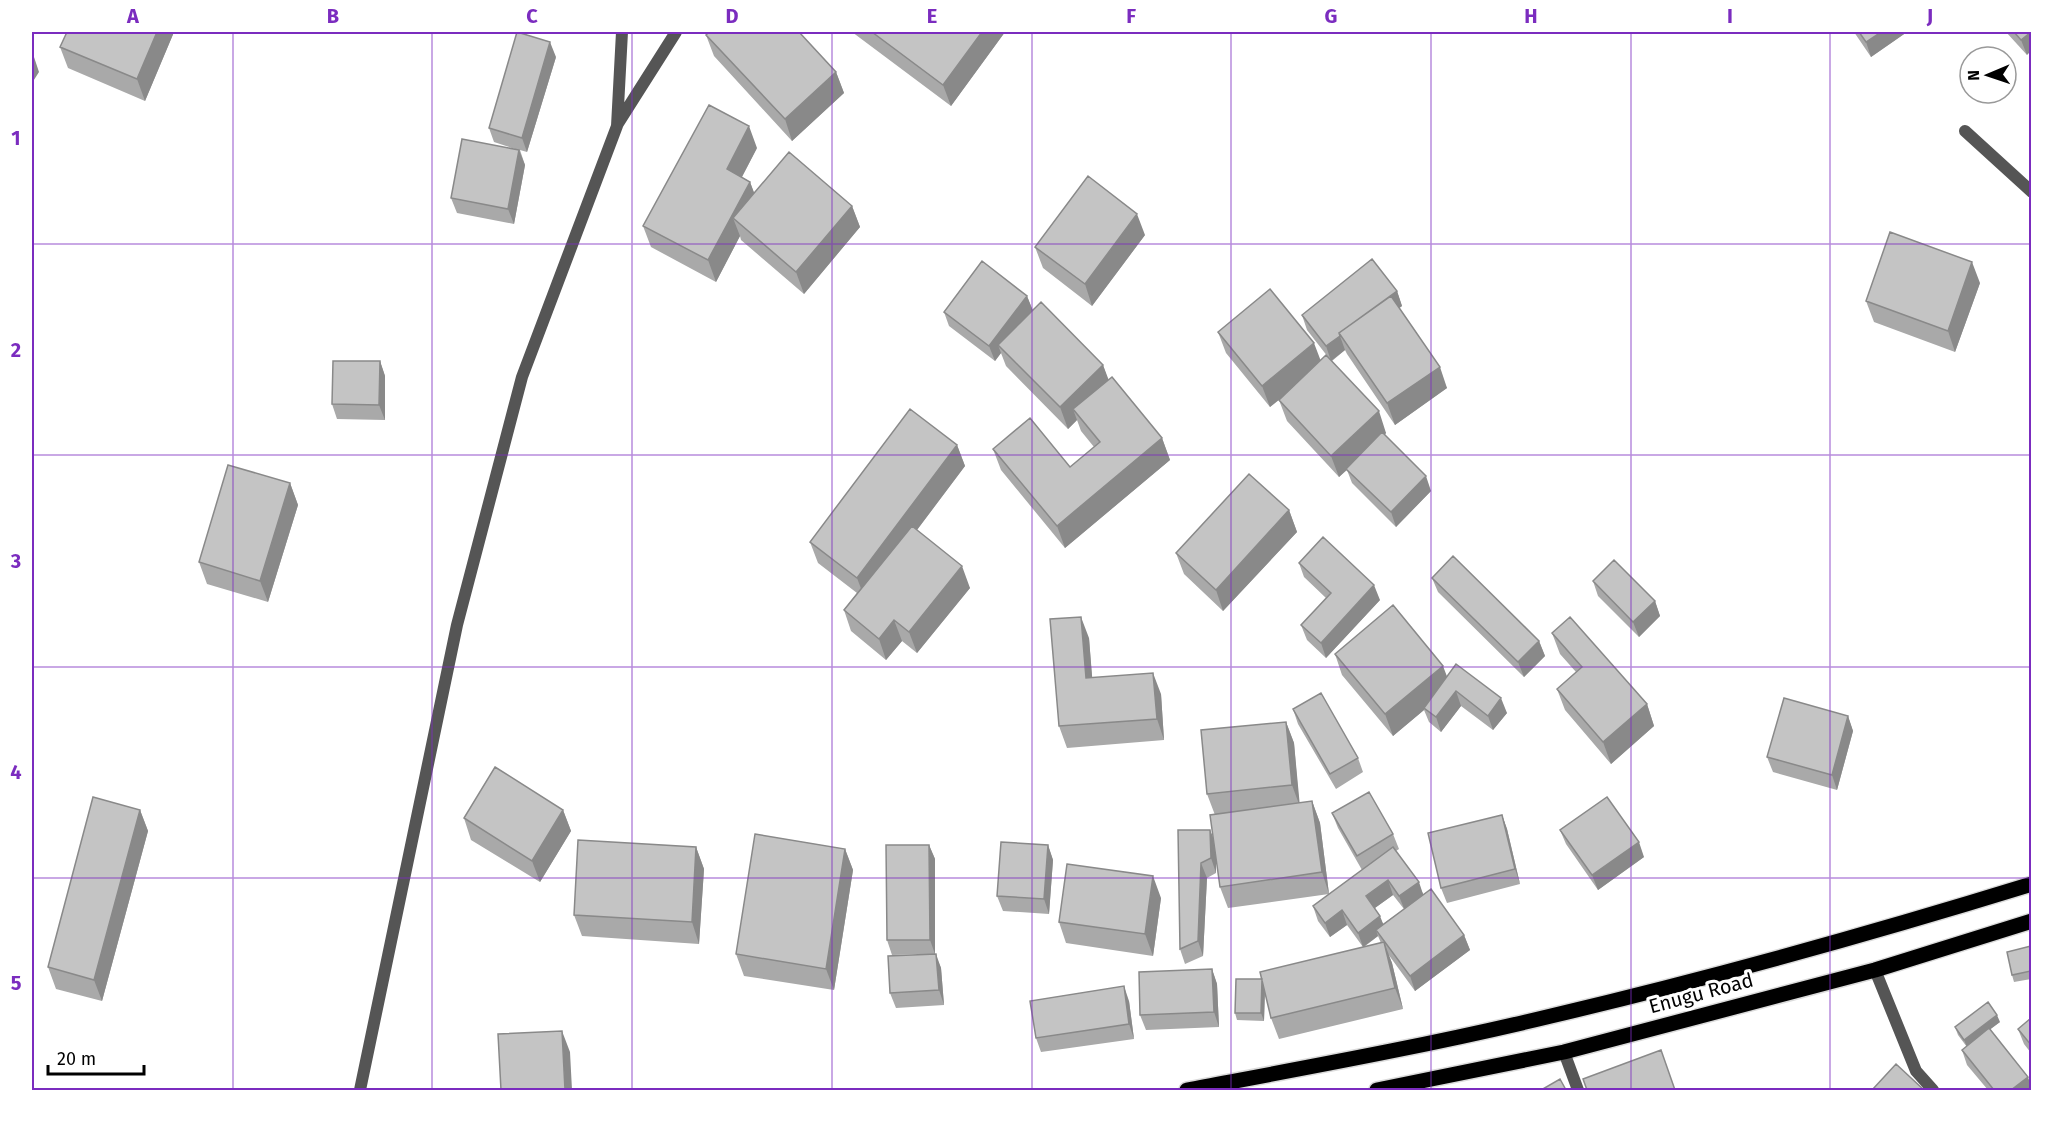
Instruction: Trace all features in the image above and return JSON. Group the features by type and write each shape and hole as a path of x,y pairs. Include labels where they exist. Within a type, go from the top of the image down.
{"main road":[{"path":"1187,1090 1374,1055 1550,1017 1699,979 2031,884"},
{"name":"Enugu Road","path":"1377,1090 1564,1052 1875,970 2031,921"}],"street":[{"path":"617,126 622,32"},
{"path":"360,1090 457,626 522,377 617,126 676,32"},
{"path":"1965,131 2031,192"},
{"path":"1875,970 1916,1071 1933,1090"},
{"path":"1564,1052 1578,1090"}],"building":[{"path":"67,32 157,32 137,79 60,47"},
{"path":"517,32 550,42 522,138 489,128"},
{"path":"709,32 799,32 836,72 785,119 706,35"},
{"path":"872,32 982,32 943,85"},
{"path":"1859,32 1881,32 1866,42"},
{"path":"2014,32 2031,32 2021,40"},
{"path":"709,105 749,126 727,169 750,182 708,260 643,226"},
{"path":"462,139 519,150 508,209 451,198"},
{"path":"789,152 852,206 796,272 733,218"},
{"path":"1088,176 1137,214 1085,284 1035,247"},
{"path":"1890,232 1972,262 1948,331 1866,301"},
{"path":"1372,259 1397,291 1339,333 1340,336 1326,346 1302,315"},
{"path":"982,261 1027,296 989,346 944,312"},
{"path":"1270,289 1314,343 1262,386 1218,332"},
{"path":"1391,296 1440,367 1387,403 1339,333"},
{"path":"1041,302 1103,365 1060,407 998,345"},
{"path":"1326,355 1379,411 1331,456 1279,400"},
{"path":"333,361 380,361 379,405 332,404"},
{"path":"1112,377 1162,438 1057,526 993,449 1030,418 1070,467 1100,442 1073,409"},
{"path":"910,409 957,445 857,578 810,542"},
{"path":"1382,432 1426,476 1391,512 1346,469"},
{"path":"228,465 290,483 260,581 199,562"},
{"path":"1249,474 1289,510 1216,590 1176,553"},
{"path":"912,526 962,566 909,632 894,620 879,639 844,610"},
{"path":"1323,537 1374,585 1321,643 1301,625 1331,593 1299,563"},
{"path":"1453,556 1539,641 1518,662 1432,578"},
{"path":"1614,560 1655,601 1633,622 1593,581"},
{"path":"1393,605 1443,666 1385,714 1335,654"},
{"path":"1081,617 1086,678 1153,673 1157,719 1059,726 1050,619"},
{"path":"1570,617 1647,704 1603,742 1557,689 1582,667 1552,633"},
{"path":"1456,664 1501,698 1488,716 1456,691 1436,717 1424,708"},
{"path":"1321,693 1358,758 1330,774 1293,709"},
{"path":"1784,698 1848,716 1832,775 1767,757"},
{"path":"1286,722 1292,785 1207,794 1201,730"},
{"path":"495,767 563,810 532,861 464,818"},
{"path":"1369,792 1393,834 1357,856 1332,813"},
{"path":"93,797 140,810 94,980 48,967"},
{"path":"1607,797 1639,842 1592,875 1560,830"},
{"path":"1312,801 1322,872 1220,887 1210,815"},
{"path":"1502,815 1515,869 1441,888 1428,833"},
{"path":"1178,830 1210,830 1211,858 1201,863 1198,941 1180,949"},
{"path":"755,834 845,849 826,969 736,954"},
{"path":"578,840 696,847 692,922 574,915"},
{"path":"1001,842 1048,845 1044,899 997,896"},
{"path":"886,845 929,845 930,940 887,940"},
{"path":"1393,847 1419,882 1399,896 1388,880 1366,896 1380,916 1358,933 1342,910 1325,923 1313,906"},
{"path":"1067,864 1153,876 1145,934 1059,922"},
{"path":"1431,889 1464,935 1410,976 1376,930"},
{"path":"1384,942 1395,988 1271,1018 1260,972"},
{"path":"2031,946 2031,971 2012,975 2007,952"},
{"path":"936,954 939,990 890,993 888,956"},
{"path":"1212,969 1214,1012 1140,1015 1139,972"},
{"path":"1236,979 1262,979 1261,1013 1235,1013"},
{"path":"1124,986 1129,1024 1036,1038 1030,1001"},
{"path":"1988,1002 1997,1015 1964,1040 1955,1027"},
{"path":"2031,1018 2031,1045 2018,1029"},
{"path":"1989,1028 2028,1077 2011,1090 1994,1090 1962,1050"},
{"path":"562,1031 565,1090 501,1090 498,1034"},
{"path":"1661,1050 1675,1090 1587,1090 1583,1079"},
{"path":"1896,1064 1924,1090 1872,1090"},
{"path":"1560,1079 1566,1090 1541,1090"}]}
